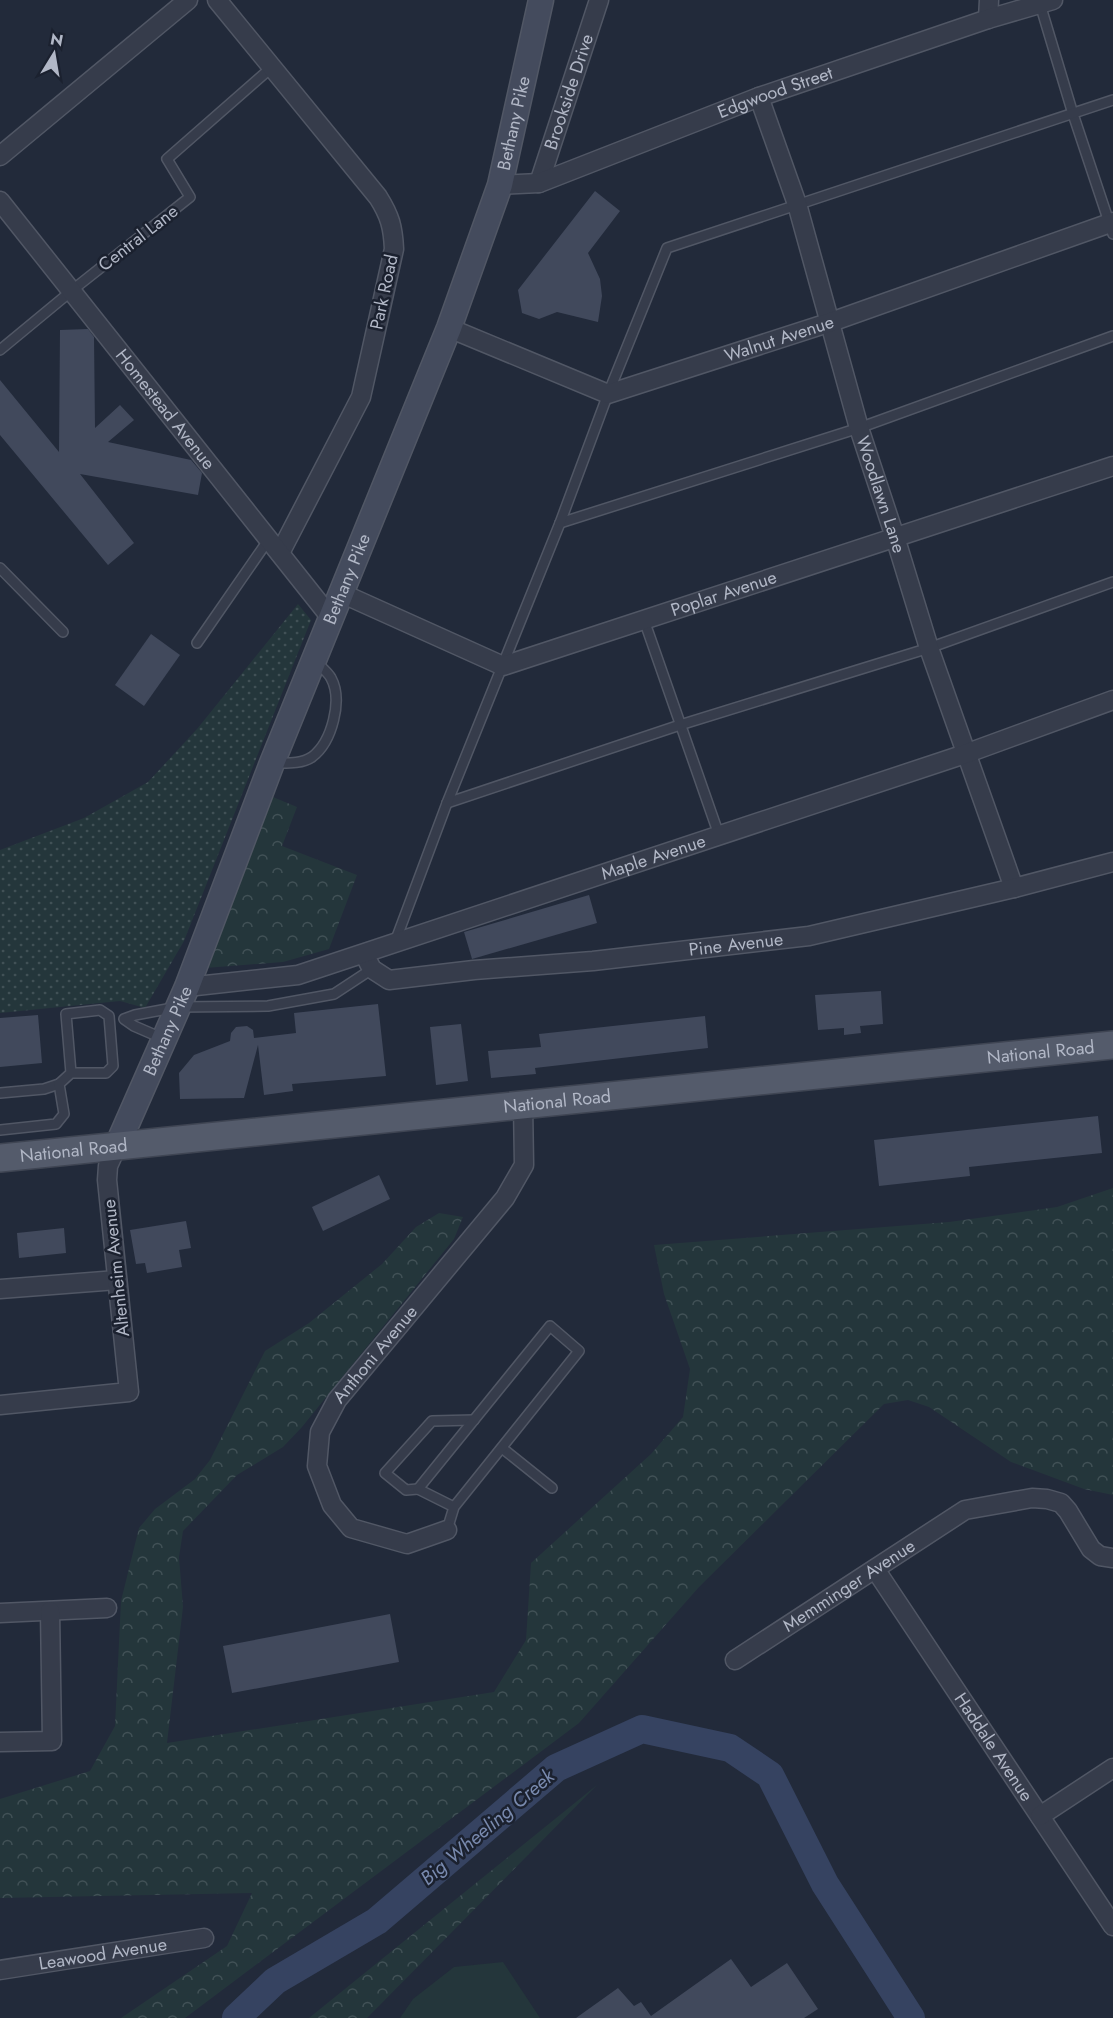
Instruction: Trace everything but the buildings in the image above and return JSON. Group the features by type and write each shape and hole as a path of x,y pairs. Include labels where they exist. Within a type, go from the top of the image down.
{"main road":[{"name":"Bethany Pike","path":"117,1146 183,997 313,659 449,328 501,185 541,0"},
{"name":"National Road","path":"0,1158 1113,1045"}],"street":[{"path":"0,156 188,0"},
{"name":"Park Road","path":"217,0 378,197 389,213 393,230 394,249 361,397 274,546"},
{"name":"Brookside Drive","path":"539,183 600,0"},
{"path":"988,19 989,0"},
{"name":"Edgwood Street","path":"501,185 539,183 759,98 988,19 1047,2"},
{"name":"Woodlawn Lane","path":"759,98 797,204 859,428 929,648 1014,888"},
{"name":"Homestead Avenue","path":"0,201 331,618"},
{"name":"Walnut Avenue","path":"608,394 1112,227"},
{"path":"449,328 608,394"},
{"name":"Poplar Avenue","path":"503,666 1113,466"},
{"path":"341,593 503,666"},
{"name":"Maple Avenue","path":"183,997 368,961 395,943 965,754 1113,700"},
{"name":"Pine Avenue","path":"368,961 389,980 474,970 593,961 809,936 1014,888 1113,862"},
{"name":"Anthoni Avenue","path":"447,1530 407,1544 351,1528 332,1505 317,1466 320,1432 337,1400 505,1198 524,1165 523,1104"},
{"name":"Altenheim Avenue","path":"0,1405 129,1392 107,1180 108,1166 117,1146"},
{"path":"0,1289 117,1280"},
{"name":"Memminger Avenue","path":"735,1660 965,1510 1032,1498 1061,1503 1091,1549 1100,1556 1113,1558"},
{"name":"Haddale Avenue","path":"875,1569 1113,1926"},
{"path":"0,1613 107,1608"},
{"path":"0,1743 52,1741 50,1611"},
{"path":"1040,1816 1113,1768"},
{"name":"Leawood Avenue","path":"0,1970 204,1938"}],"lane":[{"path":"1047,2 1073,114 1112,227"},
{"name":"Central Lane","path":"0,351 71,291 190,197 166,159 272,67"},
{"path":"395,943 447,803 560,524 608,394 667,248 1113,100"},
{"path":"560,524 859,428 1113,336"},
{"path":"197,643 274,546"},
{"path":"0,568 63,632"},
{"path":"447,803 680,725 929,648 1113,582"},
{"path":"644,620 719,835"},
{"path":"272,764 305,760 312,757 324,743 336,712 337,694 331,677 313,659"},
{"path":"0,1093 42,1093 59,1084 71,1073 75,1052 74,1035 66,1014 100,1010 109,1016 124,1018 183,997 268,1006 334,994 368,961"},
{"path":"71,1073 106,1072 113,1066 107,1049 105,1032 109,1016"},
{"path":"124,1018 134,1026 164,1039"},
{"path":"7,1127 56,1124 64,1114 59,1084"},
{"path":"418,1489 550,1326 579,1351 454,1507 447,1530"},
{"path":"454,1507 418,1489 406,1490 385,1473 432,1421 474,1420"},
{"path":"502,1448 552,1488"}],"green space":[{"path":"298,604 311,620 184,941 145,1008 120,1001 0,1013 0,850 84,818 148,782 197,729"},
{"path":"273,797 297,807 282,846 357,875 329,949 283,962 205,968"},
{"path":"1113,1188 1113,1495 1084,1489 1011,1462 929,1407 908,1400 884,1404 699,1587 579,1723 185,2018 121,2018 227,1946 252,1893 0,1898 0,1799 90,1771 115,1726 121,1601 139,1528 155,1509 195,1479 210,1460 265,1351 309,1323 382,1264 416,1227 439,1213 463,1217 454,1239 302,1427 283,1447 237,1475 183,1531 179,1557 183,1607 167,1743 494,1692 526,1640 531,1563 651,1454 683,1417 690,1369 664,1294 654,1245 949,1222 1057,1207"},
{"path":"597,1785 367,2018 309,2018"},
{"path":"503,1962 540,2018 400,2018 413,1999 454,1967"}],"waterway":[{"name":"Big Wheeling Creek","path":"236,2018 275,1981 377,1921 556,1768 642,1729 730,1748 770,1775 825,1884 911,2018"}]}
